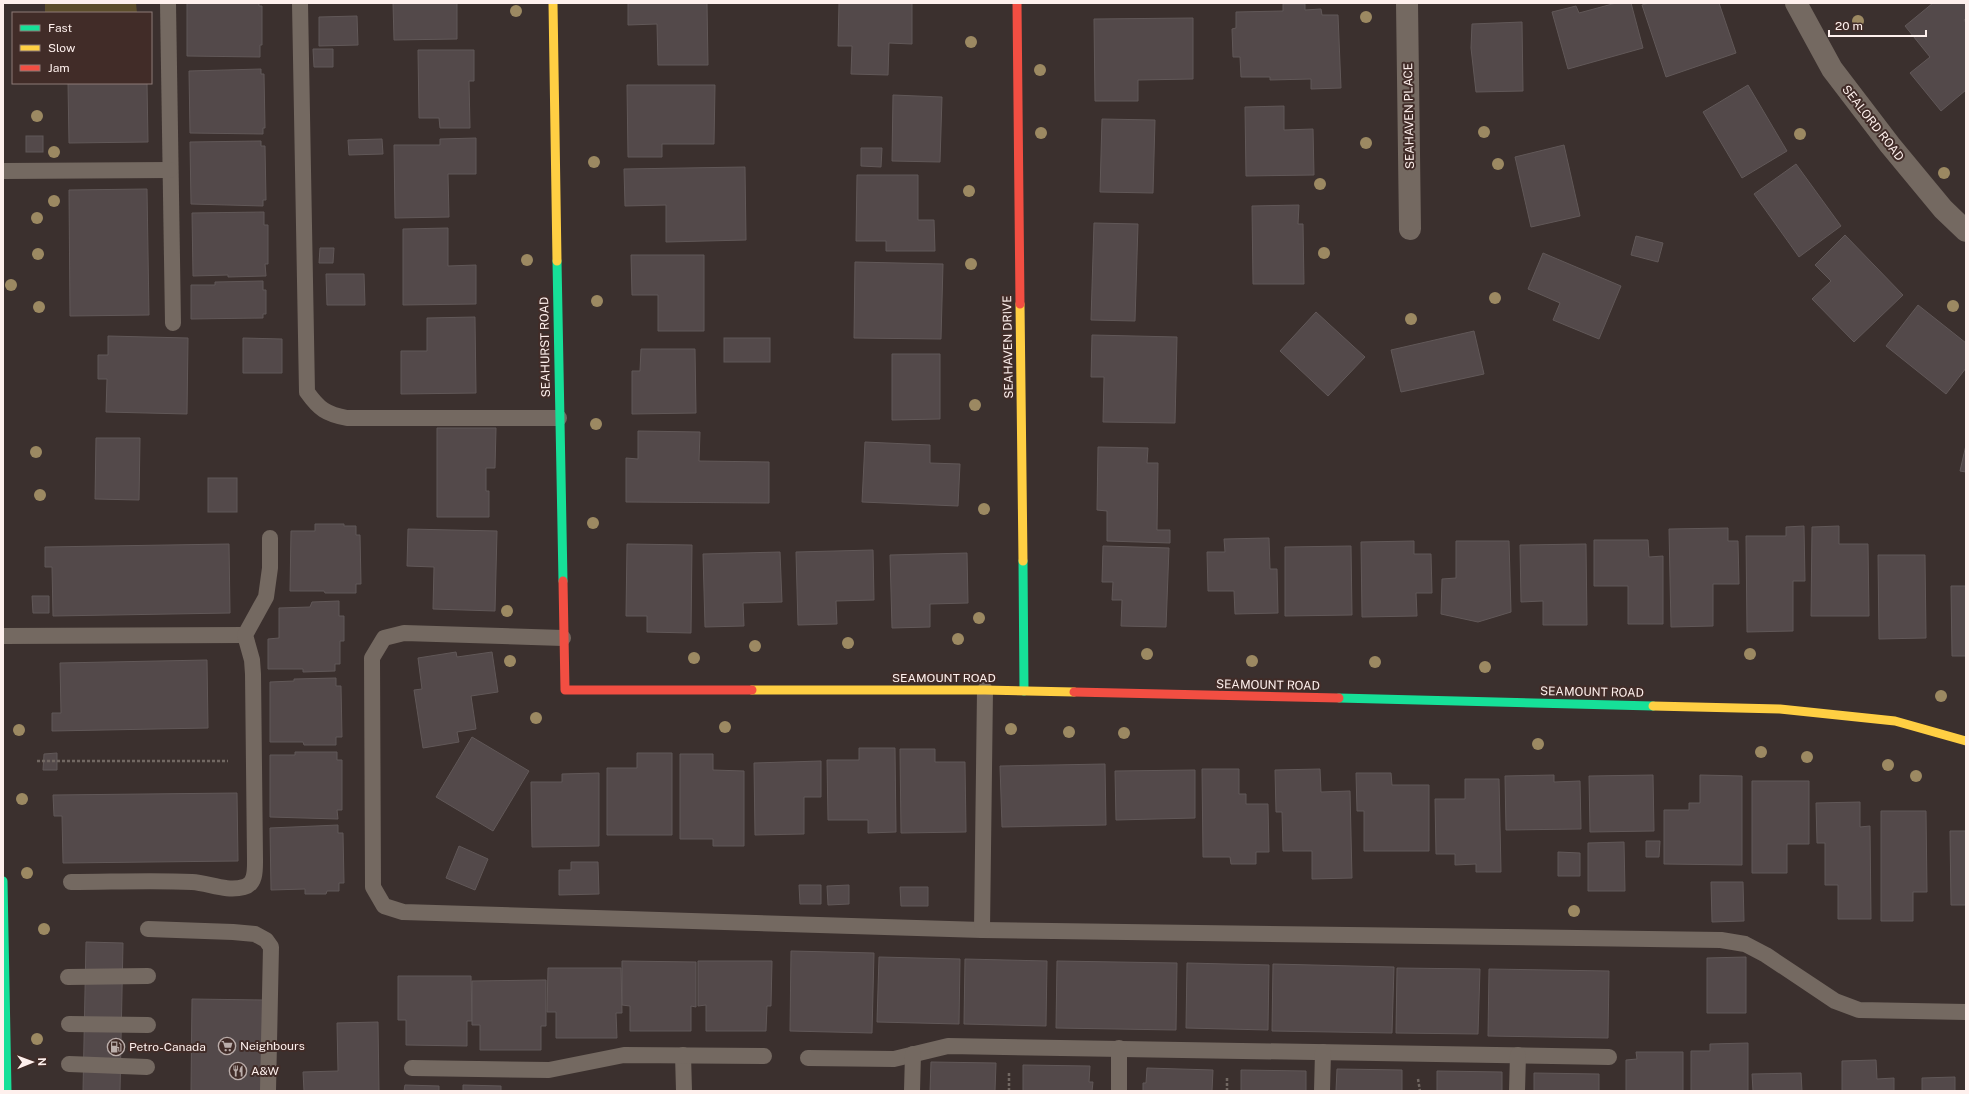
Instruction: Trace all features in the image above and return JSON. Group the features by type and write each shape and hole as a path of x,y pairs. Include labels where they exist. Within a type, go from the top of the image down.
{"street":[{"name":"SEAHURST ROAD","path":"553,3 558,418 565,690"},
{"name":"SEAHAVEN DRIVE","path":"1017,3 1024,691"},
{"name":"SEAHAVEN PLACE","path":"1407,3 1410,229"},
{"name":"SEALORD ROAD","path":"1796,3 1832,69 1890,145 1943,209 1966,231"},
{"name":"SEAMOUNT ROAD","path":"565,690 985,690 1780,709 1895,721 1966,741"},
{"path":"3,881 7,1091"}],"lane":[{"path":"168,3 173,324"},
{"path":"300,3 306,392 317,406 331,415 347,418 558,418"},
{"path":"3,171 170,170"},
{"path":"70,882 194,882 223,888 245,887 252,881 255,874 253,674 245,635 266,597 270,568 270,538"},
{"path":"563,638 404,633 384,638 372,658 373,887 384,906 403,912 982,930 1721,940 1745,944 1766,955 1836,1000 1859,1010 1966,1012"},
{"path":"3,636 245,635"},
{"path":"982,930 985,690"},
{"path":"148,930 233,932 255,934 266,940 271,947 268,1091"},
{"path":"68,977 148,976"},
{"path":"69,1024 148,1025"},
{"path":"808,1058 894,1059 948,1046 1609,1057"},
{"path":"1119,1048 1119,1091"},
{"path":"1322,1091 1323,1052"},
{"path":"912,1091 913,1054"},
{"path":"412,1068 550,1070 624,1055 764,1056"},
{"path":"683,1055 684,1091"},
{"path":"1517,1091 1518,1055"},
{"path":"69,1064 147,1067"}],"path":[{"path":"37,761 254,760"}],"shaded area":[{"path":"45,3 136,3 137,12 45,12"}],"building":[{"path":"187,3 259,3 259,6 262,6 262,45 260,45 260,57 187,56"},
{"path":"393,3 457,3 457,39 394,40"},
{"path":"628,3 707,3 708,65 658,65 657,24 628,25"},
{"path":"839,3 912,3 912,44 889,43 888,75 851,74 852,46 838,46"},
{"path":"1616,3 1631,3 1643,48 1568,69 1552,12 1576,6 1579,13"},
{"path":"1649,3 1719,3 1736,53 1666,77 1642,5"},
{"path":"1933,3 1966,3 1966,18 1964,20 1966,23 1966,90 1941,111 1910,73 1930,57 1905,26"},
{"path":"1283,4 1305,4 1305,10 1321,9 1322,15 1338,15 1341,88 1311,89 1311,79 1270,80 1270,77 1241,77 1240,57 1233,57 1232,29 1236,28 1236,12 1283,11"},
{"path":"357,16 358,45 319,46 319,17"},
{"path":"1193,18 1193,79 1138,80 1138,101 1095,101 1094,19"},
{"path":"1522,22 1523,91 1476,92 1471,48 1472,24"},
{"path":"313,49 333,49 333,67 314,67"},
{"path":"418,50 474,50 474,81 469,81 470,128 440,128 439,118 419,118"},
{"path":"261,69 261,74 264,74 265,128 263,128 263,134 190,133 189,71"},
{"path":"68,84 147,84 148,142 69,143"},
{"path":"627,85 715,85 714,144 662,144 662,157 628,157"},
{"path":"1748,85 1787,151 1742,178 1703,112"},
{"path":"893,95 942,97 940,162 892,161"},
{"path":"1284,106 1284,130 1313,129 1314,175 1246,176 1245,107"},
{"path":"1102,119 1155,120 1153,193 1100,192"},
{"path":"26,136 43,136 43,152 26,152"},
{"path":"476,138 476,174 448,174 449,217 395,218 394,145 440,145 440,139"},
{"path":"382,139 383,154 349,155 348,140"},
{"path":"261,141 261,146 265,146 266,200 263,200 263,206 191,204 190,142"},
{"path":"1564,145 1580,216 1531,227 1515,157"},
{"path":"861,148 882,148 881,167 861,166"},
{"path":"1796,164 1841,226 1799,257 1754,194"},
{"path":"745,167 746,240 666,242 666,205 625,206 624,169"},
{"path":"857,175 918,175 918,220 934,220 935,251 886,251 886,241 856,241"},
{"path":"147,189 149,315 70,316 69,190"},
{"path":"1299,205 1298,224 1303,224 1304,284 1253,284 1252,206"},
{"path":"264,212 264,225 268,225 268,264 265,264 266,276 193,276 192,213"},
{"path":"1094,223 1138,224 1135,321 1091,320"},
{"path":"448,228 448,266 476,265 476,304 403,305 403,229"},
{"path":"1845,235 1903,295 1854,342 1812,299 1831,281 1815,265"},
{"path":"1636,236 1663,243 1658,262 1631,255"},
{"path":"320,248 334,248 333,263 319,263"},
{"path":"1543,253 1621,286 1599,339 1553,320 1560,303 1528,289"},
{"path":"631,255 704,255 704,331 658,331 658,295 632,295"},
{"path":"855,262 943,264 941,339 854,338"},
{"path":"326,274 364,274 365,305 327,305"},
{"path":"263,281 263,290 266,290 266,314 263,314 263,318 191,319 191,285 215,285 215,282"},
{"path":"1918,305 1966,343 1966,368 1946,394 1886,346"},
{"path":"1316,312 1365,357 1328,396 1280,351"},
{"path":"475,317 476,393 401,394 401,351 427,351 427,318"},
{"path":"1474,331 1484,374 1401,392 1391,350"},
{"path":"1092,335 1177,337 1175,423 1103,422 1104,377 1091,377"},
{"path":"108,336 188,338 187,414 106,412 107,379 98,379 98,355 108,355"},
{"path":"243,338 282,339 282,373 243,373"},
{"path":"724,338 770,338 770,362 724,362"},
{"path":"641,349 695,349 696,413 632,414 632,371 640,371"},
{"path":"892,354 940,354 940,419 892,420"},
{"path":"437,428 496,428 495,468 486,468 486,491 489,491 489,517 437,517"},
{"path":"638,431 700,432 699,461 769,462 769,503 626,502 626,458 638,459"},
{"path":"96,438 140,438 139,500 95,499"},
{"path":"865,442 930,445 930,463 960,464 958,506 862,502"},
{"path":"1966,445 1966,472 1960,471"},
{"path":"1098,447 1148,448 1147,463 1158,463 1157,530 1170,530 1170,543 1107,541 1107,511 1097,510"},
{"path":"208,478 237,478 237,512 208,512"},
{"path":"315,524 344,524 344,526 356,526 356,535 360,535 361,584 356,584 356,593 290,591 291,531 315,531"},
{"path":"1804,526 1805,581 1793,581 1793,631 1747,632 1746,536 1786,536 1786,527"},
{"path":"1839,526 1839,544 1868,544 1869,616 1811,616 1812,527"},
{"path":"1728,528 1728,541 1738,541 1739,584 1713,584 1713,626 1671,627 1669,529"},
{"path":"408,529 497,531 495,611 433,609 434,567 407,566"},
{"path":"1269,538 1270,569 1277,569 1278,613 1235,614 1234,591 1208,591 1207,552 1225,552 1224,539"},
{"path":"1594,540 1648,540 1649,557 1663,556 1663,624 1628,624 1628,586 1594,586"},
{"path":"1414,541 1414,554 1431,554 1432,593 1416,593 1417,616 1362,617 1361,542"},
{"path":"1456,541 1509,541 1511,612 1478,622 1441,614 1442,579 1456,578"},
{"path":"229,544 230,613 53,616 52,567 45,567 45,547"},
{"path":"627,544 692,545 691,633 647,632 647,616 626,616"},
{"path":"1586,544 1587,625 1543,625 1543,601 1521,602 1520,545"},
{"path":"1103,546 1169,548 1166,627 1121,626 1122,600 1112,600 1113,582 1102,582"},
{"path":"1351,546 1352,615 1285,616 1285,547"},
{"path":"873,550 874,600 836,601 837,624 798,625 796,552"},
{"path":"780,552 782,602 743,603 744,626 705,627 703,554"},
{"path":"967,553 968,603 930,604 930,627 892,628 890,555"},
{"path":"1878,555 1925,555 1926,638 1879,639"},
{"path":"1951,586 1966,586 1966,656 1952,656"},
{"path":"32,596 49,596 49,613 33,613"},
{"path":"339,601 339,616 344,616 344,641 340,641 340,664 335,664 335,671 303,672 303,669 268,669 268,639 279,638 279,608 310,607 312,602"},
{"path":"456,652 457,657 492,652 498,692 471,696 476,729 457,732 459,742 423,748 414,690 422,689 418,658"},
{"path":"207,660 208,728 52,731 52,713 61,713 60,663"},
{"path":"336,678 336,686 341,686 342,737 336,737 336,745 304,745 303,742 270,742 270,682 294,681 294,679"},
{"path":"472,737 529,771 493,831 436,797"},
{"path":"859,748 895,748 896,832 868,833 868,820 828,820 827,760 859,760"},
{"path":"900,749 935,749 935,762 965,762 966,832 901,833"},
{"path":"295,752 337,752 337,760 342,760 342,810 337,810 338,819 270,817 270,755 295,755"},
{"path":"57,753 57,770 43,770 44,754"},
{"path":"637,753 672,753 672,835 607,835 607,768 637,768"},
{"path":"680,754 713,754 713,770 744,771 744,846 713,846 713,839 680,839"},
{"path":"821,761 821,797 804,797 804,834 755,835 754,763"},
{"path":"1105,764 1106,825 1002,827 1000,766"},
{"path":"1202,769 1239,769 1239,794 1246,794 1246,804 1268,804 1269,852 1256,852 1256,864 1231,864 1230,857 1203,857"},
{"path":"1320,769 1321,792 1350,791 1352,878 1312,879 1312,851 1283,851 1282,812 1276,812 1275,770"},
{"path":"1195,770 1195,818 1116,820 1115,771"},
{"path":"599,773 599,846 532,847 531,782 562,782 562,774"},
{"path":"1356,773 1391,773 1392,785 1429,785 1429,851 1364,851 1364,811 1357,811"},
{"path":"1554,775 1554,782 1580,781 1581,829 1506,830 1505,776"},
{"path":"1653,775 1654,831 1590,832 1589,776"},
{"path":"1700,775 1742,776 1742,865 1664,864 1664,810 1689,810 1689,803 1700,803"},
{"path":"1465,779 1499,779 1501,872 1476,872 1476,864 1455,865 1455,854 1436,854 1435,799 1465,799"},
{"path":"1752,781 1809,781 1809,844 1787,844 1787,873 1752,873"},
{"path":"237,793 238,861 63,863 62,816 54,816 53,795"},
{"path":"1860,802 1860,827 1870,826 1871,919 1838,919 1838,885 1825,885 1825,843 1817,843 1816,803"},
{"path":"1881,811 1926,811 1927,892 1913,892 1913,921 1881,921"},
{"path":"338,825 338,833 343,833 344,883 339,883 339,891 327,891 326,894 305,894 305,889 271,890 270,828"},
{"path":"1950,831 1966,831 1966,905 1951,905"},
{"path":"1646,841 1660,841 1659,857 1646,857"},
{"path":"1624,842 1625,891 1588,891 1588,843"},
{"path":"459,846 488,859 475,890 446,878"},
{"path":"1558,852 1580,853 1580,876 1558,876"},
{"path":"571,862 598,862 599,894 559,895 559,870 571,870"},
{"path":"1711,882 1743,882 1744,921 1712,922"},
{"path":"799,885 821,885 821,904 800,904"},
{"path":"849,885 849,904 828,905 827,886"},
{"path":"900,887 928,887 928,906 901,906"},
{"path":"86,942 123,943 120,1091 83,1091"},
{"path":"791,951 874,953 872,1033 790,1031"},
{"path":"879,957 960,959 959,1024 877,1022"},
{"path":"1746,957 1746,1013 1707,1013 1707,958"},
{"path":"965,959 1047,961 1046,1026 964,1024"},
{"path":"622,961 696,962 696,1007 691,1006 691,1031 630,1031 630,1006 622,1005"},
{"path":"698,961 772,961 771,1006 767,1006 766,1031 706,1031 706,1005 698,1006"},
{"path":"1057,961 1177,963 1176,1030 1056,1028"},
{"path":"1187,963 1269,965 1268,1030 1186,1028"},
{"path":"1273,964 1394,967 1392,1033 1272,1031"},
{"path":"548,968 621,968 622,1013 616,1013 617,1038 556,1038 556,1012 547,1012"},
{"path":"1397,968 1480,969 1478,1034 1396,1033"},
{"path":"1489,969 1609,971 1608,1038 1488,1036"},
{"path":"398,976 471,976 472,1021 467,1021 467,1046 406,1045 406,1020 398,1020"},
{"path":"546,980 546,1026 541,1026 541,1050 480,1050 480,1025 472,1025 472,981"},
{"name":"Neighbours","path":"192,999 263,1000 261,1091 191,1091"},
{"path":"378,1022 379,1091 304,1091 303,1072 338,1071 337,1023"},
{"path":"1748,1043 1748,1091 1691,1091 1691,1051 1710,1051 1710,1044"},
{"path":"1636,1052 1683,1052 1683,1091 1626,1091 1626,1060 1637,1059"},
{"path":"1876,1060 1877,1079 1894,1078 1894,1091 1842,1091 1842,1061"},
{"path":"931,1062 996,1063 995,1091 930,1091"},
{"path":"1023,1065 1090,1066 1089,1082 1093,1082 1092,1091 1023,1091"},
{"path":"1147,1068 1213,1070 1212,1091 1143,1091 1143,1083 1146,1083"},
{"path":"1337,1069 1402,1070 1402,1091 1336,1091"},
{"path":"1241,1070 1306,1071 1306,1091 1241,1091"},
{"path":"1437,1071 1502,1072 1502,1091 1437,1091"},
{"path":"1534,1073 1599,1074 1599,1091 1534,1091"},
{"path":"1801,1073 1802,1091 1753,1091 1752,1074"},
{"path":"1955,1077 1955,1091 1922,1091 1922,1078"},
{"path":"405,1085 439,1086 439,1091 404,1091"},
{"path":"463,1085 501,1086 501,1091 463,1091"}],"traffic: fast":[{"path":"557,261 563,581"},
{"path":"1023,561 1024,691"},
{"path":"1339,698 1653,706"},
{"path":"3,881 7,1091"}],"traffic: slow":[{"path":"553,3 557,261"},
{"path":"1020,304 1023,561"},
{"path":"752,690 985,690 1074,692"},
{"path":"1653,706 1780,709 1895,721 1966,741"}],"traffic: jam":[{"path":"1017,3 1020,304"},
{"path":"563,581 565,690 752,690"},
{"path":"1074,692 1339,698"}],"place":[{"name":"Neighbours","path":"227,1046"},
{"name":"Petro-Canada","path":"116,1047"},
{"name":"A&W","path":"238,1071"}]}
